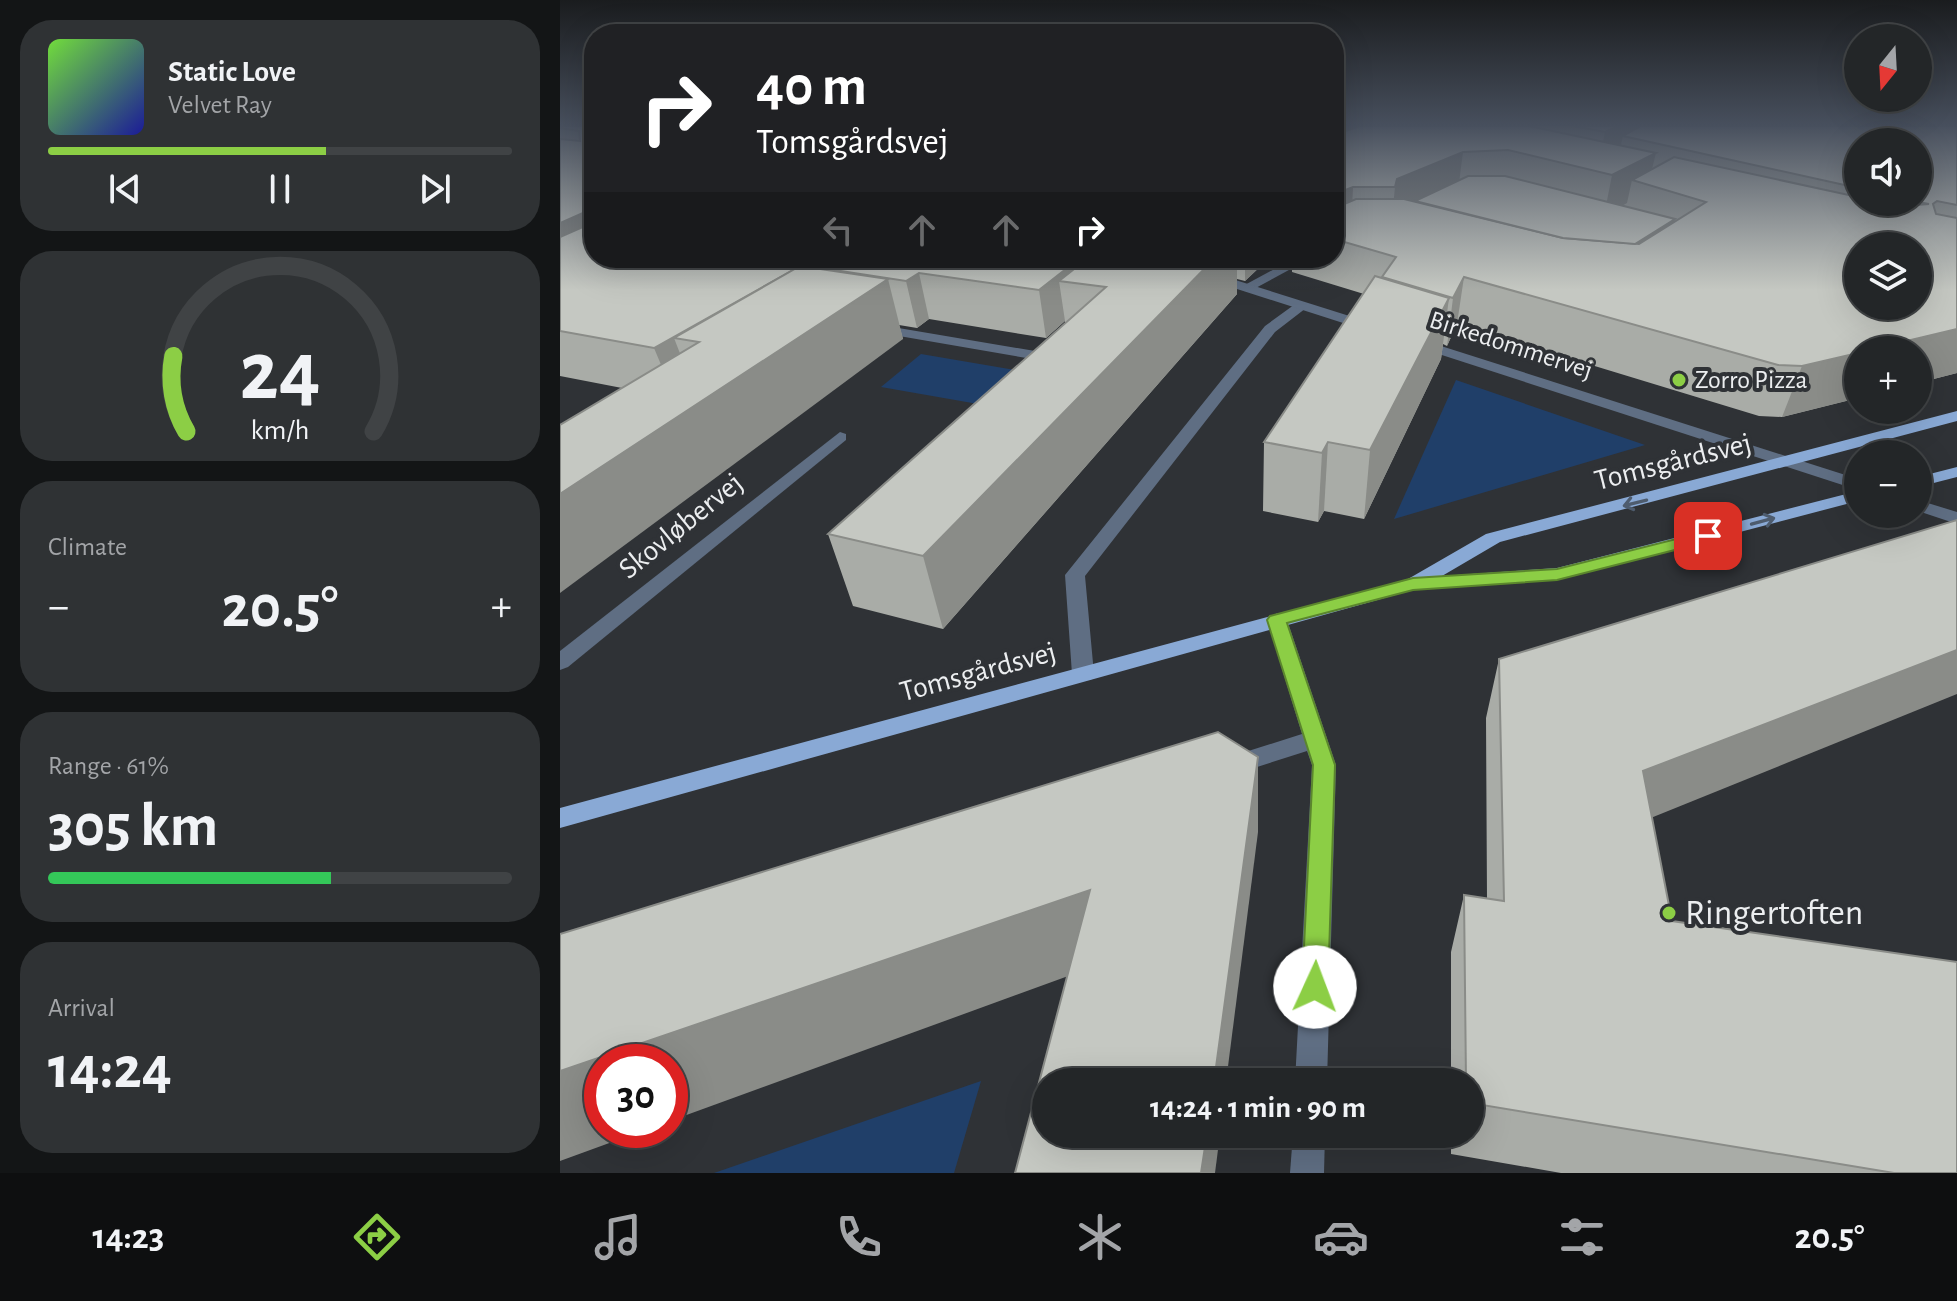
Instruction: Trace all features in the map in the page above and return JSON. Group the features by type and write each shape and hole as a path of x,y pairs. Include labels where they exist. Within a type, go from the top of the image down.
{"main road":[{"name":"Tomsgårdsvej","path":"1413,584 1493,538 1957,416"},
{"path":"1932,478 1957,472"},
{"name":"Tomsgårdsvej","path":"560,818 1413,584 1557,574 1844,500"}],"street":[{"path":"1247,287 1285,268"},
{"name":"Birkedommervej","path":"1194,272 1844,480"},
{"path":"1083,674 1075,575 1270,329 1303,305"},
{"path":"859,326 1038,356 1059,337"},
{"name":"Skovløbervej","path":"560,662 840,437"},
{"path":"1932,510 1957,518"},
{"path":"1277,620 1324,765 1312,1068"},
{"path":"1210,773 1316,739"},
{"path":"1307,1173 1308,1148"}],"shaded area":[{"path":"921,354 1015,370 978,404 881,387"},
{"path":"1456,380 1645,445 1394,519"},
{"path":"981,1081 954,1173 714,1173"}],"building":[{"path":"560,181 584,181 584,212 560,223"},
{"path":"1344,181 1397,181 1395,187 1353,187 1344,190"},
{"path":"1458,181 1524,181 1675,219 1635,244 1563,238 1415,201"},
{"path":"1634,181 1783,181 1844,194 1844,216 1932,216 1932,181 1957,181 1957,205 1937,201 1933,204 1936,214 1957,218 1957,329 1928,336 1844,336 1844,356 1802,366 1778,365 1464,277 1453,298 1382,277 1396,257 1344,242 1344,204 1356,199 1404,199 1563,238 1639,244 1706,202"},
{"path":"584,226 584,268 797,268 654,348 560,331 560,237"},
{"path":"796,268 888,279 560,494 560,425 699,342 674,338"},
{"path":"822,268 1067,268 1039,290 919,273 906,281"},
{"path":"1075,268 1205,268 923,556 828,534 1106,287 1059,281"},
{"path":"1375,276 1449,298 1370,450 1328,442 1322,453 1264,442"},
{"path":"1957,520 1957,650 1643,771 1672,921 1957,962 1957,1173 1894,1173 1484,1105 1484,1068 1466,1068 1464,895 1504,901 1499,659"},
{"path":"1218,732 1258,757 1216,1068 1043,1068 1090,890 639,1044 584,1044 584,1063 560,1071 560,934"},
{"path":"1032,1109 1032,1148 1205,1148 1201,1173 1015,1173"}],"place":[{"name":"Zorro Pizza","path":"1679,380"},
{"name":"Ringertoften","path":"1669,913"}],"route":[{"path":"1315,987 1324,765 1277,620 1413,584 1557,574 1708,536"}]}
